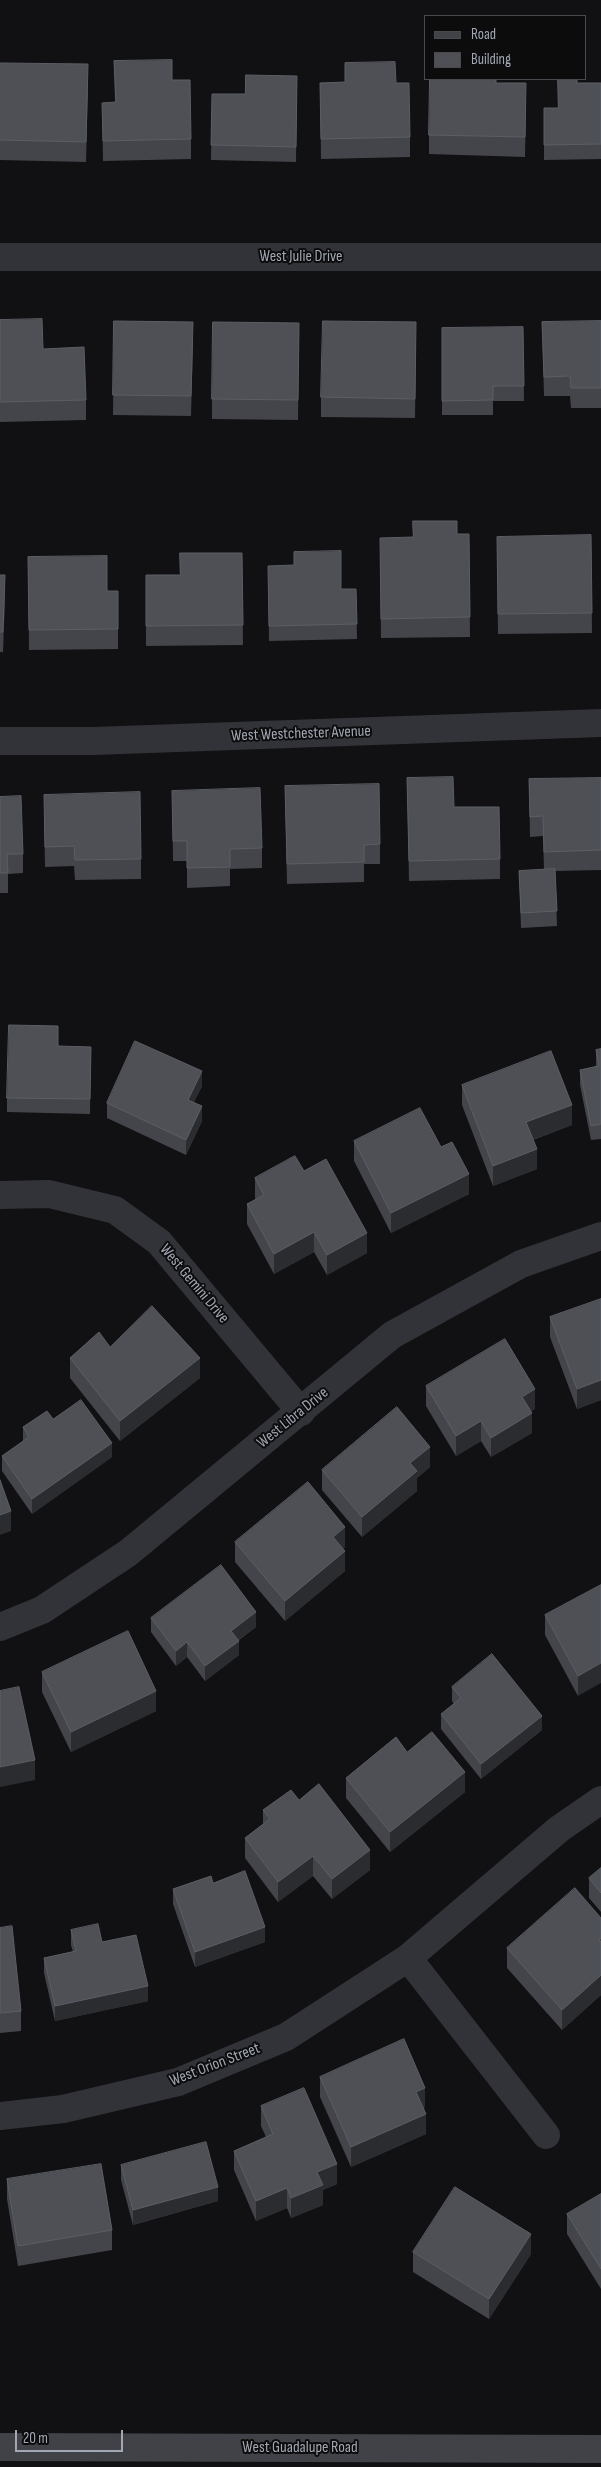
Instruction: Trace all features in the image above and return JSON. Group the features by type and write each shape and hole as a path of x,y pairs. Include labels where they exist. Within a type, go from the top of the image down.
{"main road":[{"name":"West Guadalupe Road","path":"0,2447 601,2449"}],"street":[{"name":"West Julie Drive","path":"0,257 601,257"},
{"name":"West Westchester Avenue","path":"0,741 92,741 601,723"},
{"name":"West Gemini Drive","path":"0,1194 49,1194 114,1210 159,1242 301,1412"},
{"name":"West Libra Drive","path":"0,1627 42,1610 128,1553 392,1336 521,1264 601,1236"},
{"name":"West Orion Street","path":"0,2116 63,2109 178,2082 286,2037 408,1958 559,1828 601,1800"},
{"path":"408,1958 546,2135"}],"building":[{"path":"172,60 172,80 190,80 191,139 103,141 102,103 116,102 114,61"},
{"path":"395,62 396,83 409,83 410,137 321,139 320,83 345,82 345,63"},
{"path":"0,63 88,64 86,142 0,140"},
{"path":"246,75 297,76 296,147 211,145 212,94 245,94"},
{"path":"430,80 496,80 496,83 526,83 525,137 429,135"},
{"path":"558,80 577,80 577,83 601,83 601,144 544,145 544,108 558,108"},
{"path":"42,319 43,349 84,347 86,400 0,402 0,320"},
{"path":"114,321 193,322 191,396 113,395"},
{"path":"323,321 416,322 415,399 321,397"},
{"path":"601,321 601,388 571,388 570,376 544,377 542,322"},
{"path":"213,322 299,323 298,400 212,399"},
{"path":"523,327 524,386 493,386 493,400 442,401 442,328"},
{"path":"413,521 457,521 457,534 469,534 470,617 381,619 380,538 413,537"},
{"path":"591,535 592,613 498,614 497,537"},
{"path":"341,551 341,589 356,589 357,624 269,626 268,566 294,565 294,552"},
{"path":"180,553 242,553 243,625 146,626 146,575 180,575"},
{"path":"107,556 107,591 118,591 118,629 29,630 28,557"},
{"path":"0,575 5,575 3,632 0,632"},
{"path":"453,777 454,807 499,807 500,859 409,861 407,778"},
{"path":"601,778 601,850 544,852 543,816 530,817 529,779"},
{"path":"379,784 380,844 364,845 364,862 287,864 285,786"},
{"path":"260,788 262,848 230,849 230,867 187,868 187,841 173,841 172,791"},
{"path":"140,792 141,859 75,860 74,846 45,847 44,795"},
{"path":"21,796 23,854 7,854 8,873 0,873 0,797"},
{"path":"555,869 557,911 521,913 519,871"},
{"path":"9,1025 58,1026 58,1046 91,1047 90,1099 7,1098"},
{"path":"135,1041 202,1071 188,1100 202,1106 186,1140 107,1103"},
{"path":"601,1049 601,1124 591,1126 580,1070 599,1066 596,1050"},
{"path":"551,1051 572,1105 526,1122 537,1149 493,1166 462,1085"},
{"path":"420,1108 441,1147 452,1142 469,1174 391,1213 354,1141"},
{"path":"295,1156 304,1171 326,1159 367,1233 327,1255 314,1232 274,1254 247,1204 264,1195 255,1178"},
{"path":"601,1299 601,1380 577,1389 550,1317"},
{"path":"152,1306 200,1358 120,1421 70,1358 99,1332 110,1347"},
{"path":"505,1339 535,1389 522,1397 532,1413 491,1438 481,1421 456,1436 426,1386"},
{"path":"81,1400 112,1443 32,1499 2,1456 29,1437 23,1427 47,1411 53,1419"},
{"path":"397,1407 430,1447 410,1463 417,1471 362,1517 322,1470"},
{"path":"0,1480 11,1511 0,1515"},
{"path":"308,1482 345,1527 333,1537 345,1551 285,1601 235,1542"},
{"path":"221,1565 256,1612 231,1631 239,1641 205,1666 187,1642 176,1651 151,1618"},
{"path":"601,1585 601,1663 578,1676 545,1615"},
{"path":"128,1631 156,1691 71,1732 42,1672"},
{"path":"492,1654 542,1716 481,1764 441,1714 461,1698 452,1687"},
{"path":"19,1687 35,1760 0,1767 0,1691"},
{"path":"432,1732 465,1772 390,1832 346,1778 396,1737 407,1752"},
{"path":"319,1784 370,1850 332,1879 313,1856 278,1882 245,1838 270,1819 263,1810 291,1790 299,1800"},
{"path":"601,1868 601,1893 589,1878"},
{"path":"245,1871 265,1927 195,1952 173,1889 211,1876 213,1883"},
{"path":"575,1888 601,1918 601,1938 599,1940 601,1942 601,1975 562,2010 507,1948"},
{"path":"98,1924 102,1942 136,1935 148,1986 55,2006 44,1958 76,1951 71,1930"},
{"path":"12,1926 21,2011 0,2013 0,1928"},
{"path":"404,2039 425,2088 416,2092 426,2114 351,2147 320,2077"},
{"path":"304,2088 337,2164 317,2172 323,2185 291,2198 287,2188 256,2201 234,2151 273,2134 261,2106"},
{"path":"206,2142 218,2187 133,2210 121,2165"},
{"path":"101,2164 112,2230 18,2246 7,2179"},
{"path":"455,2187 531,2234 489,2299 413,2252"},
{"path":"601,2194 601,2269 567,2214"}]}
